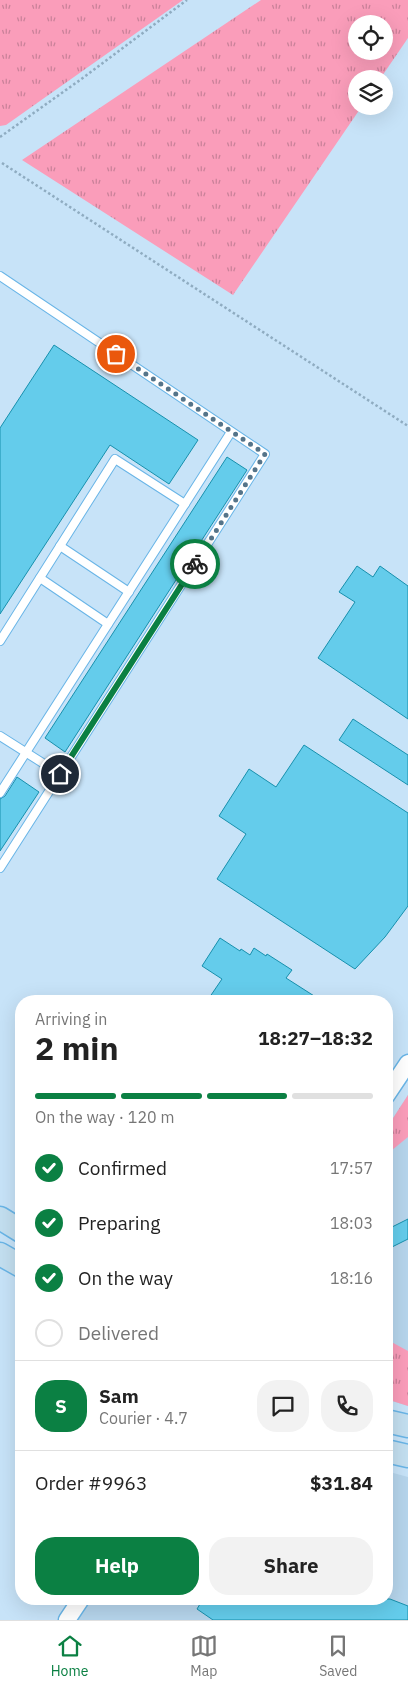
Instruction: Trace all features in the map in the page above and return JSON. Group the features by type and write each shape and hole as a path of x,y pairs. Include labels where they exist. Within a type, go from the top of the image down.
{"main road":[{"path":"0,1218 15,1227"},
{"path":"0,1254 15,1263"},
{"path":"393,1422 408,1426"},
{"path":"393,1453 408,1456"}],"street":[{"path":"393,1086 408,1063"},
{"path":"67,1620 77,1605"}],"lane":[{"path":"0,276 265,454 0,868"},
{"path":"0,793 231,432"},
{"path":"0,641 115,459 185,504"},
{"path":"60,546 129,592"},
{"path":"40,578 108,624"},
{"path":"0,736 60,774"}],"path":[{"path":"0,136 80,80 187,0"},
{"path":"0,166 1,162 408,426"}],"shaded area":[{"path":"408,1095 408,1406 393,1401 393,1118"},
{"path":"393,1473 408,1477 408,1620 58,1620 68,1605 393,1605"}],"green space":[{"path":"0,0 183,0 6,125 0,126"},
{"path":"261,0 408,0 408,38 393,60 393,15 348,15 348,60 393,60 386,70 348,70 348,115 356,115 233,295 22,160"},
{"path":"408,1095 408,1137 393,1149 393,1118"},
{"path":"393,1343 408,1351 408,1406 393,1401"}],"building":[{"path":"54,345 198,440 169,484 110,445 0,614 0,428"},
{"path":"227,457 247,470 65,752 45,738"},
{"path":"357,566 373,577 380,566 408,586 408,719 318,658 355,602 339,592"},
{"path":"353,719 408,755 408,785 339,740"},
{"path":"304,745 408,813 408,906 385,937 355,969 217,879 246,834 219,816 249,769 276,787"},
{"path":"17,777 39,792 0,851 0,799 5,796"},
{"path":"220,938 250,955 254,948 266,956 267,954 292,970 286,978 313,995 211,995 222,979 202,966"},
{"path":"408,1219 408,1239 393,1246 393,1226"},
{"path":"393,1600 408,1606 408,1620 213,1620 197,1609 199,1605 393,1605"}],"way so far":[{"path":"116,354 265,454 195,564"}],"route":[{"path":"60,774 195,564"}]}
